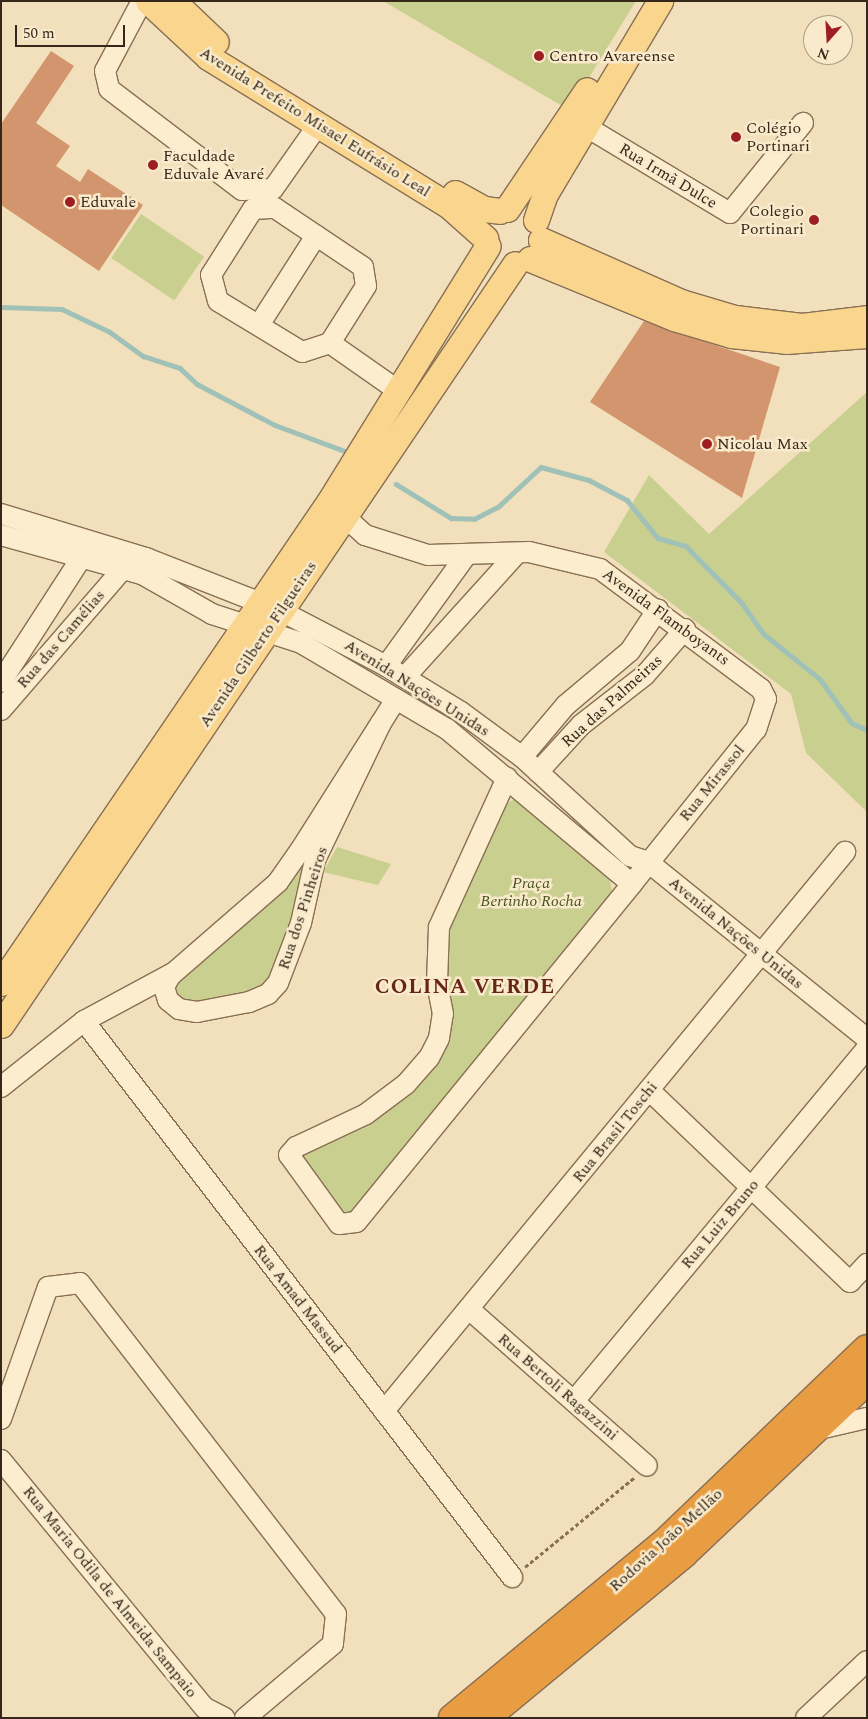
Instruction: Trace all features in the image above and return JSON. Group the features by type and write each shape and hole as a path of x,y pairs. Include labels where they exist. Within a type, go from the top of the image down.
{"highway":[{"name":"Rodovia João Mellão","path":"453,1718 669,1539 867,1349"},
{"name":"Rodovia João Mellão","path":"485,1718 683,1554 867,1380"}],"main road":[{"name":"Avenida Prefeito Misael Eufrásio Leal","path":"172,1 196,26 240,61 474,205 504,210"},
{"path":"531,246 502,262 486,242 491,219 504,210 523,191 643,1"},
{"name":"Avenida Gilberto Filgueiras","path":"1,983 126,818 337,510 450,359 531,246 545,194 660,1"},
{"name":"Avenida Prefeito Misael Eufrásio Leal","path":"142,6 208,57 466,217 486,242"},
{"path":"504,210 526,211 531,246"},
{"name":"Avenida Gilberto Filgueiras","path":"337,510 400,392 430,344 486,242"},
{"path":"531,246 731,335 786,341 867,335"},
{"path":"677,310 802,326 867,318"},
{"path":"430,344 450,359"},
{"name":"Avenida Gilberto Filgueiras","path":"1,1025 126,818"}],"street":[{"path":"142,6 105,71 109,89 242,190 273,190 318,125"},
{"name":"Rua Irmã Dulce","path":"585,126 730,213 803,124"},
{"path":"253,208 275,208 316,236 363,267 366,286 330,343 302,352 218,300 211,275 253,208"},
{"path":"259,325 316,236"},
{"path":"330,343 400,392"},
{"name":"Avenida Flamboyants","path":"337,510 365,536 428,554 465,557 517,553 559,556 600,569 686,629 761,689 766,700"},
{"name":"Avenida Nações Unidas","path":"1,514 91,540 270,608 405,677 522,757 630,856 648,862 867,1039"},
{"name":"Avenida Nações Unidas","path":"1,536 142,574 255,630 301,643 447,729 632,884"},
{"name":"Rua das Camélias","path":"1,682 82,559 91,540"},
{"path":"405,677 517,553"},
{"path":"386,666 465,557"},
{"name":"Rua das Camélias","path":"1,710 122,570"},
{"name":"Rua das Palmeiras","path":"522,757 566,705 630,651 658,609"},
{"name":"Rua das Palmeiras","path":"538,772 581,725 645,675 686,629"},
{"name":"Rua dos Pinheiros","path":"1,1087 84,1021 173,973 278,882 396,699"},
{"name":"Rua Mirassol","path":"648,862 756,728 766,700"},
{"name":"Rua dos Pinheiros","path":"173,973 164,987 168,1000 179,1009 197,1012 249,1002 268,994 278,983 301,923 315,860 380,723"},
{"path":"507,778 439,928 437,982 443,1014 439,1038 429,1058 406,1084 366,1114 302,1144 289,1155 339,1224 356,1222 648,862"},
{"name":"Rua Brasil Toschi","path":"384,1410 845,852"},
{"name":"Rua Amad Massud","path":"84,1021 512,1578"},
{"name":"Rua Luiz Bruno","path":"574,1401 867,1048"},
{"path":"649,1090 850,1282 867,1264"},
{"path":"1,1419 48,1287 80,1283 336,1614 333,1644 245,1718"},
{"name":"Rua Bertoli Ragazzini","path":"469,1309 647,1466"},
{"path":"814,1431 867,1418"},
{"name":"Rua Maria Odila de Almeida Sampaio","path":"1,1460 205,1708 225,1718"},
{"path":"806,1718 867,1661"}],"path":[{"path":"512,1578 647,1466"}],"green space":[{"name":"Centro Avareense","path":"383,1 636,1 569,110"},
{"path":"141,214 204,256 174,300 111,258"},
{"path":"867,392 867,812 806,753 791,694 604,552 649,475 709,534"},
{"path":"350,778 297,922 265,991 197,1008 171,998 173,978 280,885"},
{"name":"Praça Bertinho Rocha","path":"520,797 608,871 613,896 353,1212 339,1212 302,1164 302,1153 437,1063 440,960 446,927 506,803"},
{"path":"337,847 391,864 378,885 323,872"}],"building":[{"path":"51,51 74,66 36,123 70,146 56,166 80,182 88,169 143,205 99,271 1,205 1,124"},
{"name":"Nicolau Max","path":"644,321 780,367 742,498 590,402"}],"waterway":[{"path":"1,307 62,309 110,332 143,356 180,368 197,384 275,425 345,451"},
{"path":"396,484 451,518 474,519 499,506 541,467 589,480 627,500 658,538 686,546 742,603 764,634 820,679 852,723 867,730"}],"place":[{"name":"Centro Avareense","path":"539,56"},
{"name":"Colégio Portinari","path":"736,137"},
{"name":"Faculdade Eduvale Avaré","path":"153,165"},
{"name":"Eduvale","path":"70,202"},
{"name":"Colegio Portinari","path":"814,220"},
{"name":"Nicolau Max","path":"707,444"}],"district":[{"name":"COLINA VERDE","path":"465,987"}]}
